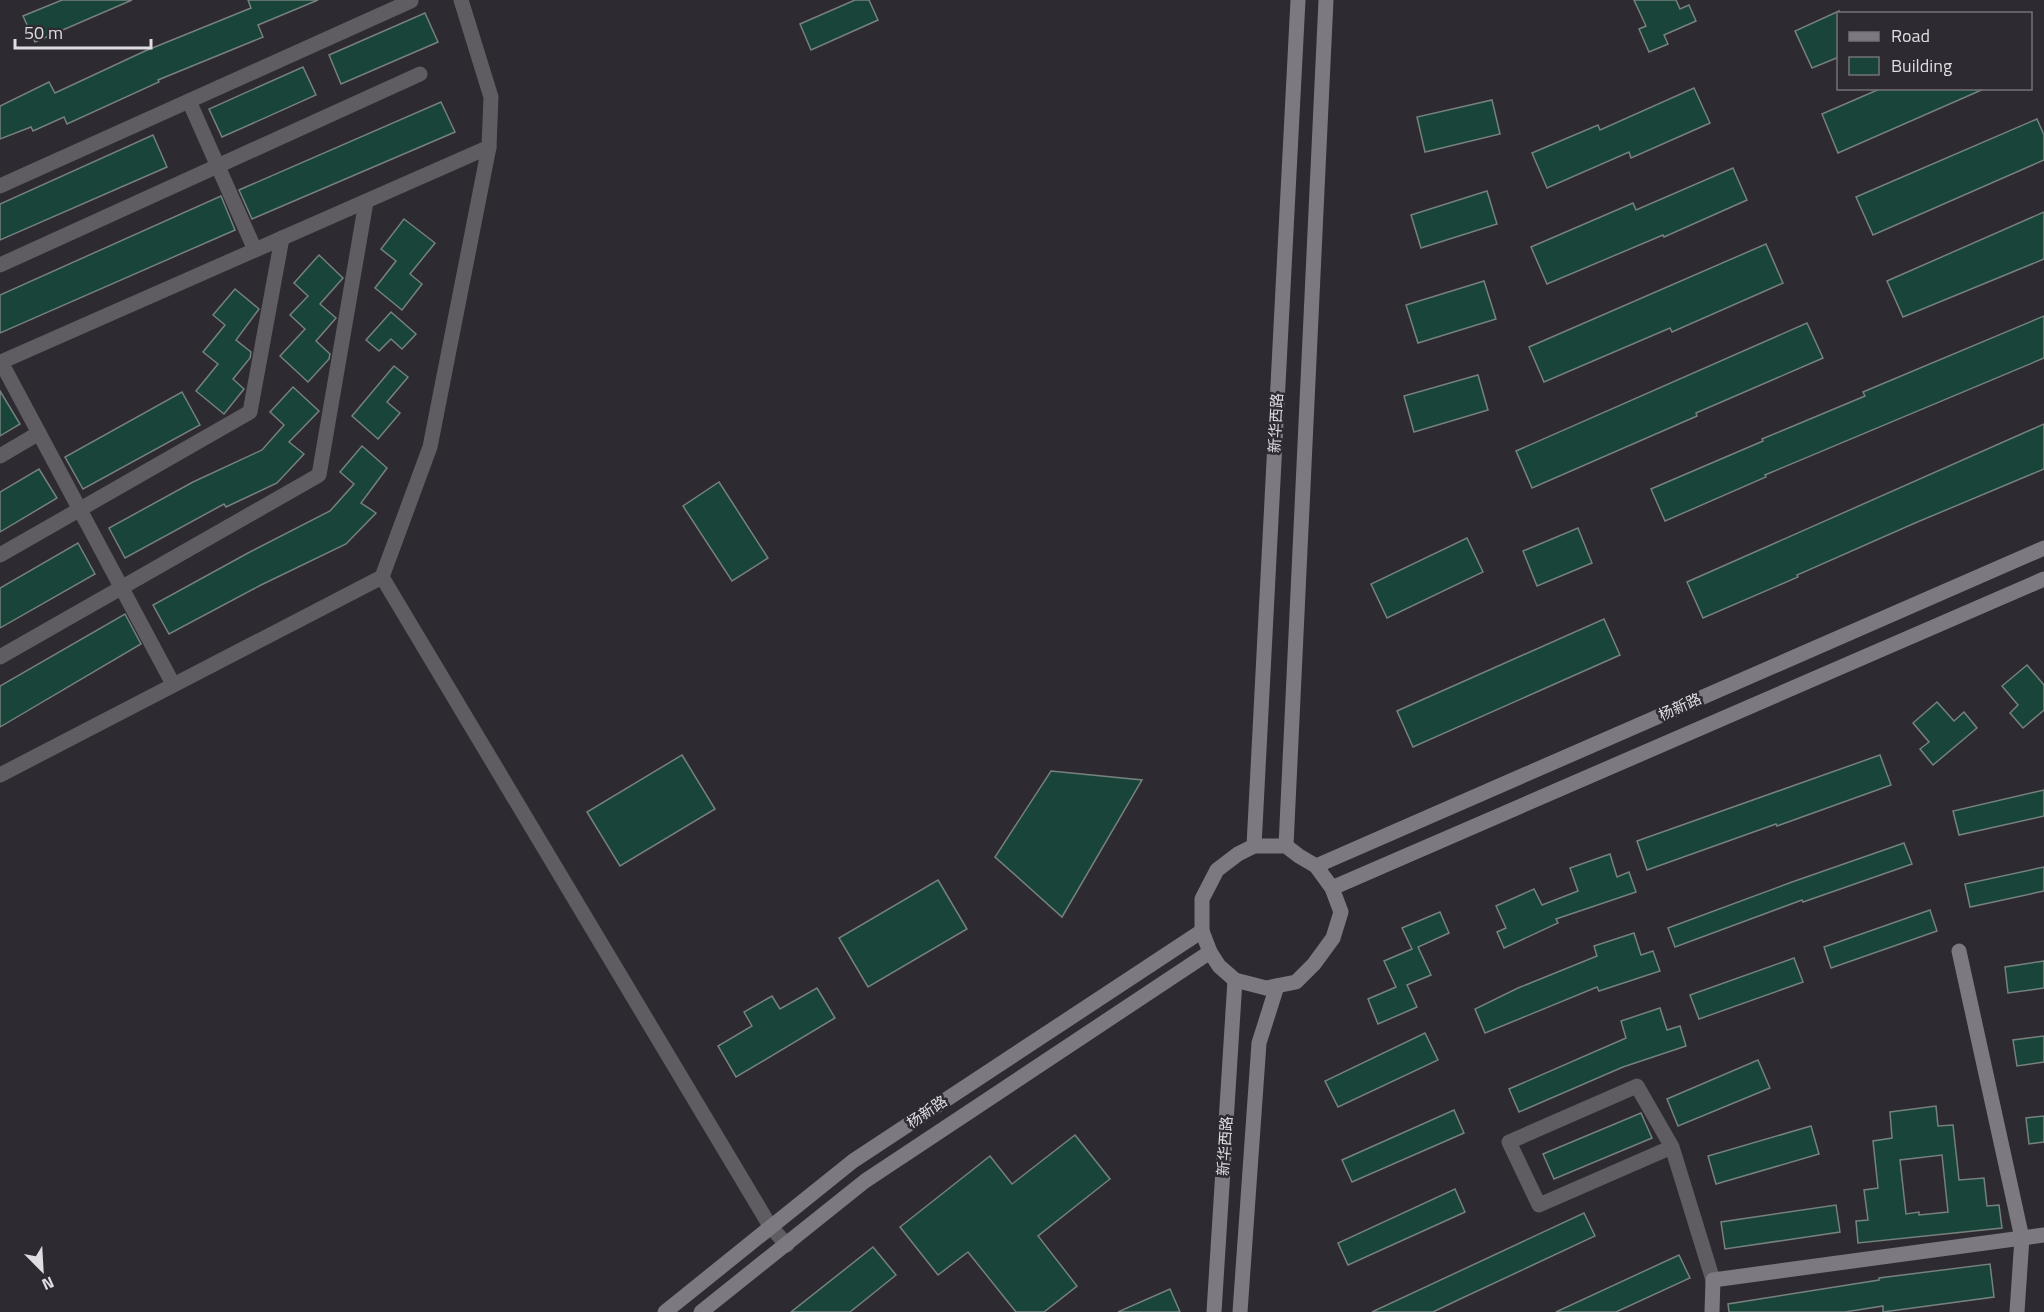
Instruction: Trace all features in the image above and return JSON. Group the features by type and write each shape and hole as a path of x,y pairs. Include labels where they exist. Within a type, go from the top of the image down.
{"street":[{"path":"0,775 382,577 430,447 489,147 490,98 461,0"},
{"name":"新华西路","path":"1254,846 1298,0"},
{"name":"新华西路","path":"1286,846 1326,0"},
{"path":"0,186 411,1"},
{"path":"0,265 420,74"},
{"path":"189,101 255,250"},
{"path":"173,684 0,362 489,147"},
{"path":"0,657 319,475 366,202"},
{"path":"0,555 250,412 282,238"},
{"path":"0,456 39,433"},
{"name":"杨新路","path":"1316,866 2044,548"},
{"path":"382,577 770,1226 787,1245"},
{"name":"杨新路","path":"1332,888 2044,579"},
{"path":"1254,846 1286,846 1316,866 1332,888 1341,912 1333,938 1314,964 1296,982 1266,988 1235,980 1219,966 1210,952 1202,931 1202,899 1217,870 1238,854 1254,846"},
{"name":"杨新路","path":"665,1312 853,1161 1202,931"},
{"path":"1959,951 2022,1238 2017,1312"},
{"name":"杨新路","path":"701,1312 865,1181 1210,952"},
{"name":"新华西路","path":"1214,1312 1235,980"},
{"name":"新华西路","path":"1240,1312 1259,1043 1277,986"},
{"path":"1672,1147 1539,1205 1509,1142 1637,1086 1672,1147 1713,1280 1712,1312"},
{"path":"1713,1280 2044,1235"}],"building":[{"path":"62,0 132,0 35,42 23,16"},
{"path":"248,0 318,0 258,25 263,37 158,80 159,82 67,124 64,117 33,131 31,127 0,139 0,106 49,82 55,93 145,51 251,8"},
{"path":"855,0 869,0 878,20 811,50 800,24"},
{"path":"1634,0 1676,0 1680,9 1689,5 1696,21 1664,35 1668,44 1649,52 1639,29 1646,26"},
{"path":"1839,11 1837,12 1837,58 1812,68 1795,31"},
{"path":"425,13 438,42 341,84 329,55"},
{"path":"303,67 316,95 222,137 209,109"},
{"path":"1694,88 1710,123 1631,158 1629,152 1547,188 1532,153 1598,125 1600,130"},
{"path":"1877,90 1981,90 1838,153 1822,114"},
{"path":"1492,100 1500,134 1425,152 1417,117"},
{"path":"441,102 455,132 252,219 239,190"},
{"path":"2037,119 2044,135 2044,160 1873,235 1856,197"},
{"path":"153,135 167,167 0,240 0,204"},
{"path":"1733,168 1747,200 1664,237 1663,235 1547,284 1531,247 1633,203 1636,210"},
{"path":"1487,191 1497,224 1421,248 1411,215"},
{"path":"221,196 235,230 0,333 0,295"},
{"path":"2044,212 2044,259 1903,317 1887,281"},
{"path":"404,219 435,243 410,274 422,284 402,310 375,288 396,261 381,249"},
{"path":"1766,244 1783,283 1672,332 1670,328 1544,382 1529,347"},
{"path":"319,255 343,278 320,304 336,318 316,341 330,354 329,359 308,382 280,356 305,329 290,315 308,296 294,283"},
{"path":"1484,281 1496,319 1418,343 1406,305"},
{"path":"235,289 259,309 236,340 251,352 250,358 233,379 244,389 224,414 196,391 218,364 203,352 225,325 213,315"},
{"path":"391,312 416,334 402,349 391,339 379,351 366,340"},
{"path":"2044,316 2044,358 1765,475 1766,477 1665,521 1651,489 1865,396 1863,392"},
{"path":"1807,323 1823,358 1532,488 1516,451"},
{"path":"394,366 408,377 387,402 400,413 378,439 352,416"},
{"path":"1478,375 1488,410 1414,432 1404,396"},
{"path":"293,387 319,411 289,442 304,454 277,483 226,507 224,504 125,558 109,528 193,482 262,450 284,425 270,412"},
{"path":"0,391 20,424 0,436"},
{"path":"182,392 200,425 83,489 65,457"},
{"path":"2044,424 2044,469 1915,523 1703,618 1687,582"},
{"path":"362,446 387,468 361,503 376,513 346,544 261,585 169,634 153,605 330,511 354,484 340,472"},
{"path":"39,469 57,498 0,532 0,492"},
{"path":"719,482 768,558 732,581 683,506"},
{"path":"1578,528 1592,563 1537,586 1523,551"},
{"path":"1467,538 1483,572 1387,618 1371,584"},
{"path":"78,543 95,574 0,628 0,588"},
{"path":"125,614 141,644 0,727 0,686"},
{"path":"1604,619 1620,655 1413,747 1397,711"},
{"path":"2027,665 2044,685 2044,710 2023,728 2010,713 2018,705 2002,686"},
{"path":"1937,702 1954,721 1964,712 1977,728 1933,765 1920,749 1929,742 1913,723"},
{"path":"682,755 715,809 620,866 587,812"},
{"path":"1880,755 1891,785 1647,870 1637,841"},
{"path":"1051,771 1142,780 1062,917 995,857"},
{"path":"2044,790 2044,816 1959,835 1953,811"},
{"path":"1904,843 1912,864 1803,902 1802,900 1675,947 1668,928"},
{"path":"1610,854 1617,877 1629,872 1636,892 1556,919 1558,923 1504,948 1497,932 1506,928 1496,906 1534,889 1542,905 1578,891 1570,868"},
{"path":"2044,867 2044,891 1970,907 1965,884"},
{"path":"938,880 967,929 868,987 839,938"},
{"path":"1930,910 1937,931 1831,968 1824,947"},
{"path":"1440,912 1449,933 1418,947 1431,975 1407,985 1417,1007 1378,1024 1368,999 1396,987 1384,961 1412,949 1402,928"},
{"path":"1634,933 1641,955 1653,951 1660,971 1599,991 1597,987 1485,1033 1475,1009 1518,988 1597,956 1594,946"},
{"path":"1794,958 1803,982 1699,1019 1690,995"},
{"path":"2044,961 2044,988 2008,993 2005,967"},
{"path":"817,988 835,1018 736,1077 718,1046 752,1026 744,1012 772,996 780,1009"},
{"path":"1660,1008 1667,1030 1680,1026 1686,1046 1623,1067 1519,1112 1509,1089 1626,1038 1621,1021"},
{"path":"1425,1033 1438,1060 1338,1107 1325,1081"},
{"path":"2044,1036 2044,1062 2017,1066 2013,1040"},
{"path":"1758,1060 1770,1088 1678,1126 1667,1099"},
{"path":"1936,1106 1938,1126 1953,1125 1959,1180 1984,1178 1987,1206 1999,1205 2002,1228 1858,1243 1856,1221 1868,1220 1864,1190 1878,1188 1873,1141 1892,1138 1890,1112","holes":["1942,1155 1948,1212 1906,1214 1900,1160"]},
{"path":"1454,1110 1464,1133 1352,1182 1342,1160"},
{"path":"1641,1113 1652,1138 1554,1179 1543,1154"},
{"path":"2044,1116 2044,1142 2029,1144 2026,1118"},
{"path":"1811,1126 1819,1154 1716,1184 1708,1156"},
{"path":"1075,1135 1110,1179 1038,1236 1077,1286 1044,1312 1016,1312 968,1252 938,1275 900,1227 990,1156 1012,1184"},
{"path":"1455,1189 1465,1212 1348,1265 1338,1243"},
{"path":"1836,1205 1840,1232 1725,1249 1721,1222"},
{"path":"1584,1213 1595,1236 1433,1312 1372,1312"},
{"path":"873,1247 896,1275 850,1312 791,1312"},
{"path":"1679,1255 1690,1278 1616,1312 1556,1312"},
{"path":"1990,1264 1994,1297 1883,1312 1883,1306 1845,1312 1729,1312 1728,1304 1879,1280 1879,1278"},
{"path":"1170,1289 1180,1312 1118,1312"}]}
